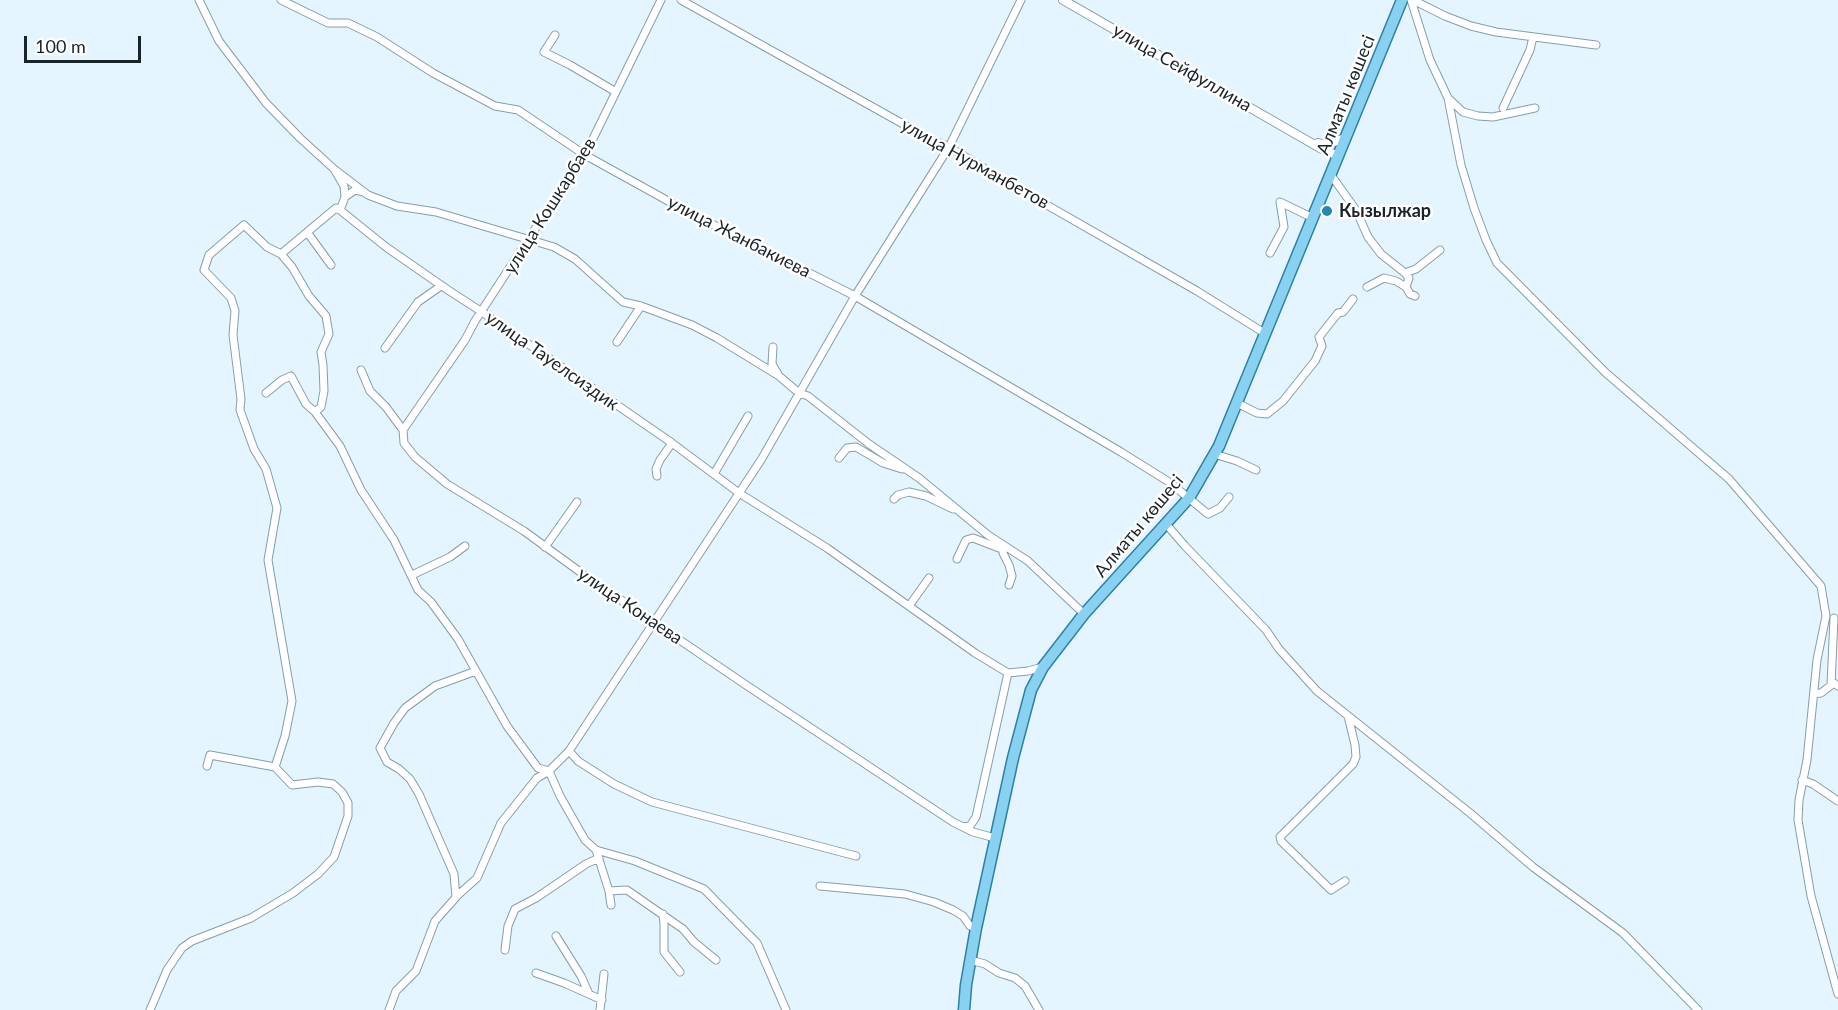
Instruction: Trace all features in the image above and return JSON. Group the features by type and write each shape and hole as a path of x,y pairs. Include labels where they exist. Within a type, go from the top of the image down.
{"main road":[{"name":"Алматы көшесі","path":"964,1010 976,928 1020,725 1031,690 1042,667 1084,614 1189,498 1214,454 1266,334 1402,0"}],"street":[{"path":"199,0 219,41 266,103 334,169 368,195 397,206 436,212 554,247 575,259 623,303 641,306 692,325 717,338 779,376 799,393 808,396 869,444 908,470 1003,546 1028,561 1084,614"},
{"name":"улица Жанбакиева","path":"281,0 328,23 348,23 377,37 433,73 495,106 518,110 585,155 688,212 855,296 1122,452 1169,482 1208,514 1220,508 1228,497"},
{"name":"улица Кошкарбаев","path":"482,312 585,155 661,0"},
{"name":"улица Нурманбетов","path":"681,0 930,139 949,147 1150,263 1266,334"},
{"path":"389,1010 396,991 417,971 435,921 477,878 501,823 537,778 549,771 569,751 761,460 855,296 949,147 1021,0"},
{"name":"улица Сейфуллина","path":"1063,0 1338,156"},
{"path":"1412,0 1471,26 1496,32 1596,45"},
{"path":"1412,0 1430,60 1448,98 1461,165 1474,208 1497,263 1606,373 1729,479 1821,586 1826,616 1817,660 1807,760 1799,800 1800,831 1811,896 1838,994"},
{"path":"555,35 544,52 616,92"},
{"path":"1503,108 1530,50 1533,37"},
{"path":"1448,98 1463,112 1478,116 1493,117 1535,108"},
{"name":"улица Сейфуллина","path":"1300,136 1326,145 1345,138"},
{"path":"281,254 336,208 340,210 345,197 344,186 334,169"},
{"path":"1331,175 1356,210 1368,237 1381,254 1409,278 1406,287"},
{"path":"345,197 355,190 364,192"},
{"path":"1270,253 1284,227 1280,202 1313,218"},
{"name":"улица Тауелсиздик","path":"340,210 386,247 441,286 672,443 740,493 827,548 975,653 1008,673"},
{"path":"275,767 285,736 292,701 268,560 277,508 266,469 254,449 240,410 241,399 233,335 235,311 231,298 204,270 209,255 244,225 267,247 281,254 292,267 309,296 326,316 329,334 321,352 324,391 321,407 315,412"},
{"path":"307,232 332,265"},
{"path":"1405,273 1416,269 1440,250"},
{"path":"1367,287 1384,278 1406,287 1415,297"},
{"path":"385,348 418,302 441,286"},
{"path":"1237,404 1257,413 1267,414 1283,401 1315,361 1322,346 1319,337 1338,313 1343,312 1353,299"},
{"path":"617,342 641,306"},
{"path":"403,430 482,312"},
{"path":"773,348 772,364 779,376"},
{"name":"улица Конаева","path":"361,370 370,391 386,407 403,430 404,443 416,457 447,484 524,531 863,763 963,827 995,838"},
{"path":"266,393 291,376 306,404 315,412 340,446 361,490 394,540 418,590 431,602 458,639 507,726 538,768 549,771"},
{"path":"714,474 748,416"},
{"path":"657,476 656,469 660,460 672,443"},
{"path":"839,458 847,448 856,447 883,462 908,470"},
{"path":"1214,454 1256,470"},
{"path":"894,499 898,495 909,492 926,496 963,515"},
{"path":"545,547 577,502"},
{"path":"1166,524 1198,561 1266,630 1279,649 1317,691 1533,867 1623,933 1698,1010"},
{"path":"957,559 966,540 973,538 999,548 1003,546"},
{"path":"412,575 450,557 465,546"},
{"path":"1003,546 1003,553 1012,576 1009,585"},
{"path":"909,606 929,578"},
{"path":"1814,694 1835,686 1834,618"},
{"path":"963,827 970,826 976,818 1008,673 1042,667"},
{"path":"456,897 454,874 419,794 410,779 387,762 380,748 405,708 435,686 476,671"},
{"path":"1345,881 1331,890 1281,841 1280,837 1353,764 1356,757 1355,745 1348,716"},
{"path":"569,751 578,761 614,784 652,802 856,856"},
{"path":"150,1010 167,970 182,948 192,941 251,918 293,893 318,874 334,857 348,816 348,802 333,784 318,782 292,785 275,767 210,755 207,766"},
{"path":"549,771 560,796 585,840 596,850 634,861 704,889 757,943 786,1010"},
{"path":"1802,780 1813,784 1838,801"},
{"path":"596,850 611,905"},
{"path":"505,950 508,926 515,909 599,858"},
{"path":"820,886 905,894 953,910 963,916 970,926 976,928"},
{"path":"609,891 627,890 683,929 694,942 716,960"},
{"path":"663,914 664,952 680,972"},
{"path":"556,936 581,976 589,994"},
{"path":"970,960 985,964 999,973 1015,978 1025,986 1039,1010"},
{"path":"536,973 602,1000"},
{"path":"600,1010 604,974"}],"place":[{"name":"Кызылжар","path":"1327,211"}]}
